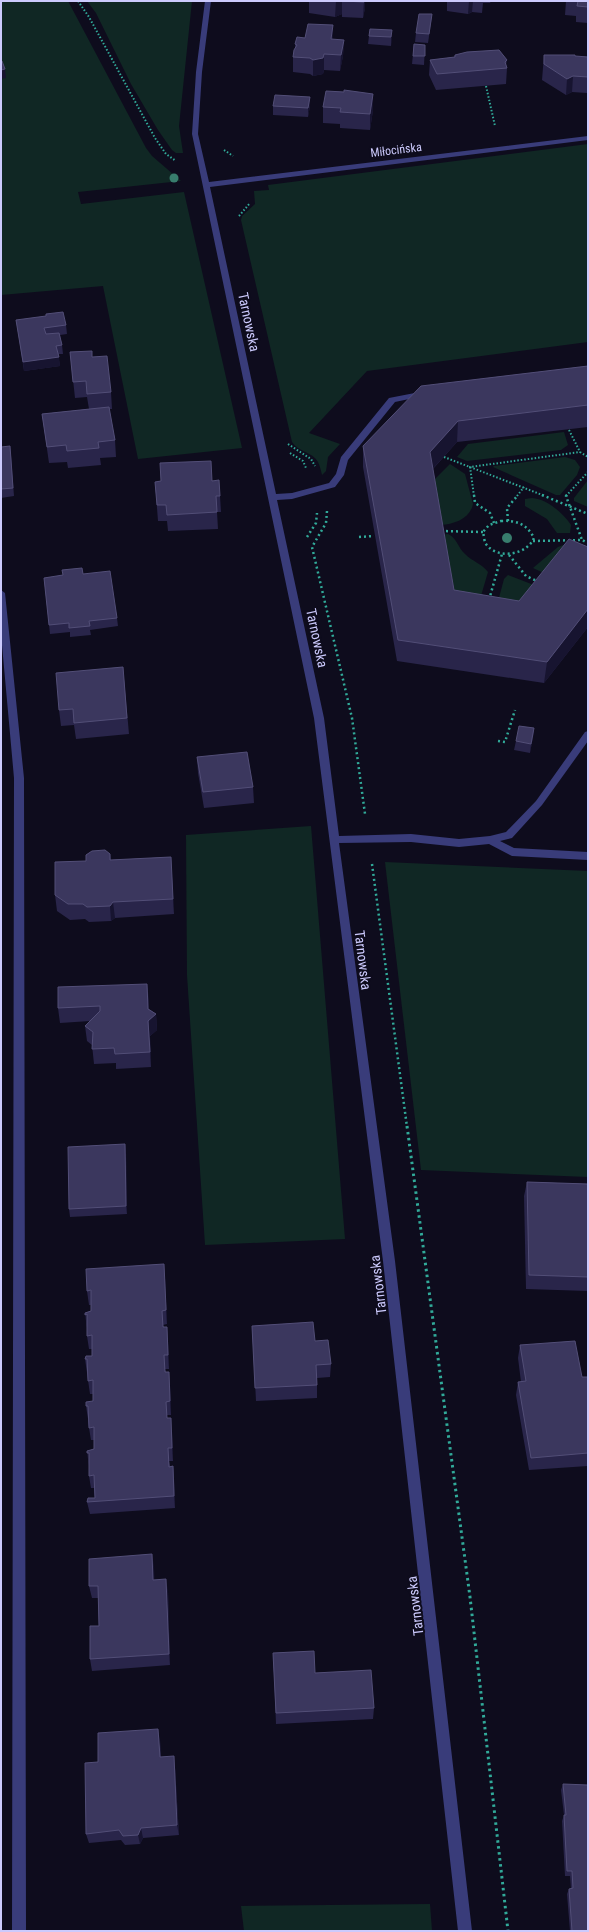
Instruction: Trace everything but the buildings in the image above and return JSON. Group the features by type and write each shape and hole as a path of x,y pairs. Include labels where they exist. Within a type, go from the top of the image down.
{"street":[{"name":"Tarnowska","path":"208,1 199,72 195,134 200,164 206,185 319,718 389,1261 465,1931"},
{"name":"Miłocińska","path":"206,185 588,138"},
{"path":"272,497 292,496 322,489 332,485 340,475 344,459 392,400 410,395 433,392"},
{"path":"1,593 19,778 19,1931"},
{"path":"335,840 362,838 411,838 459,844 490,840 509,835 539,802 588,734"},
{"path":"490,840 512,852 588,856"}],"path":[{"path":"78,1 89,17 154,138 166,154 177,161 200,164"},
{"path":"486,86 499,148"},
{"path":"569,430 580,452 588,457"},
{"path":"470,467 580,452"},
{"path":"444,457 524,487 588,514"},
{"path":"470,467 475,503 490,513 494,522"},
{"path":"582,540 566,496 588,472"},
{"path":"508,520 507,508 524,487"},
{"path":"508,520 524,525 533,535 533,541 525,551 502,554 488,548 484,543 483,532 489,525 494,522 508,520"},
{"path":"438,531 483,532"},
{"path":"359,536 374,536"},
{"path":"533,541 582,540 588,543"},
{"path":"488,603 502,554"},
{"path":"509,554 526,576 540,582"},
{"path":"498,741 505,742 515,710"}],"green space":[{"path":"1,1 68,1 146,148 152,156 181,181 78,192 81,204 184,192 242,448 138,459 103,286 1,295"},
{"path":"87,1 192,1 179,126 183,153 176,153 172,150 158,130 131,84 96,13"},
{"path":"588,144 588,342 367,371 309,433 340,444 328,457 326,471 322,475 316,459 298,448 292,442 241,220 242,216 255,204 254,191 269,190 268,185"},
{"path":"564,432 568,445 561,450 467,461 457,457 468,444"},
{"path":"565,457 575,460 580,467 577,475 560,495 556,495 493,467 494,466"},
{"path":"450,464 465,474 473,504 469,513 461,520 441,525 434,480"},
{"path":"588,480 588,507 574,501 574,498"},
{"path":"532,498 543,501 559,511 571,525 570,533 557,533 547,519 525,506 525,499"},
{"path":"448,534 453,538 465,554 488,572 478,606 457,602 442,535"},
{"path":"566,544 548,575 533,568 558,547"},
{"path":"508,575 539,587 517,613 496,609 504,579"},
{"path":"311,826 345,1239 205,1245 187,975 186,835"},
{"path":"385,862 588,871 588,1177 421,1170"},
{"path":"430,1904 432,1931 244,1931 241,1906"}]}
